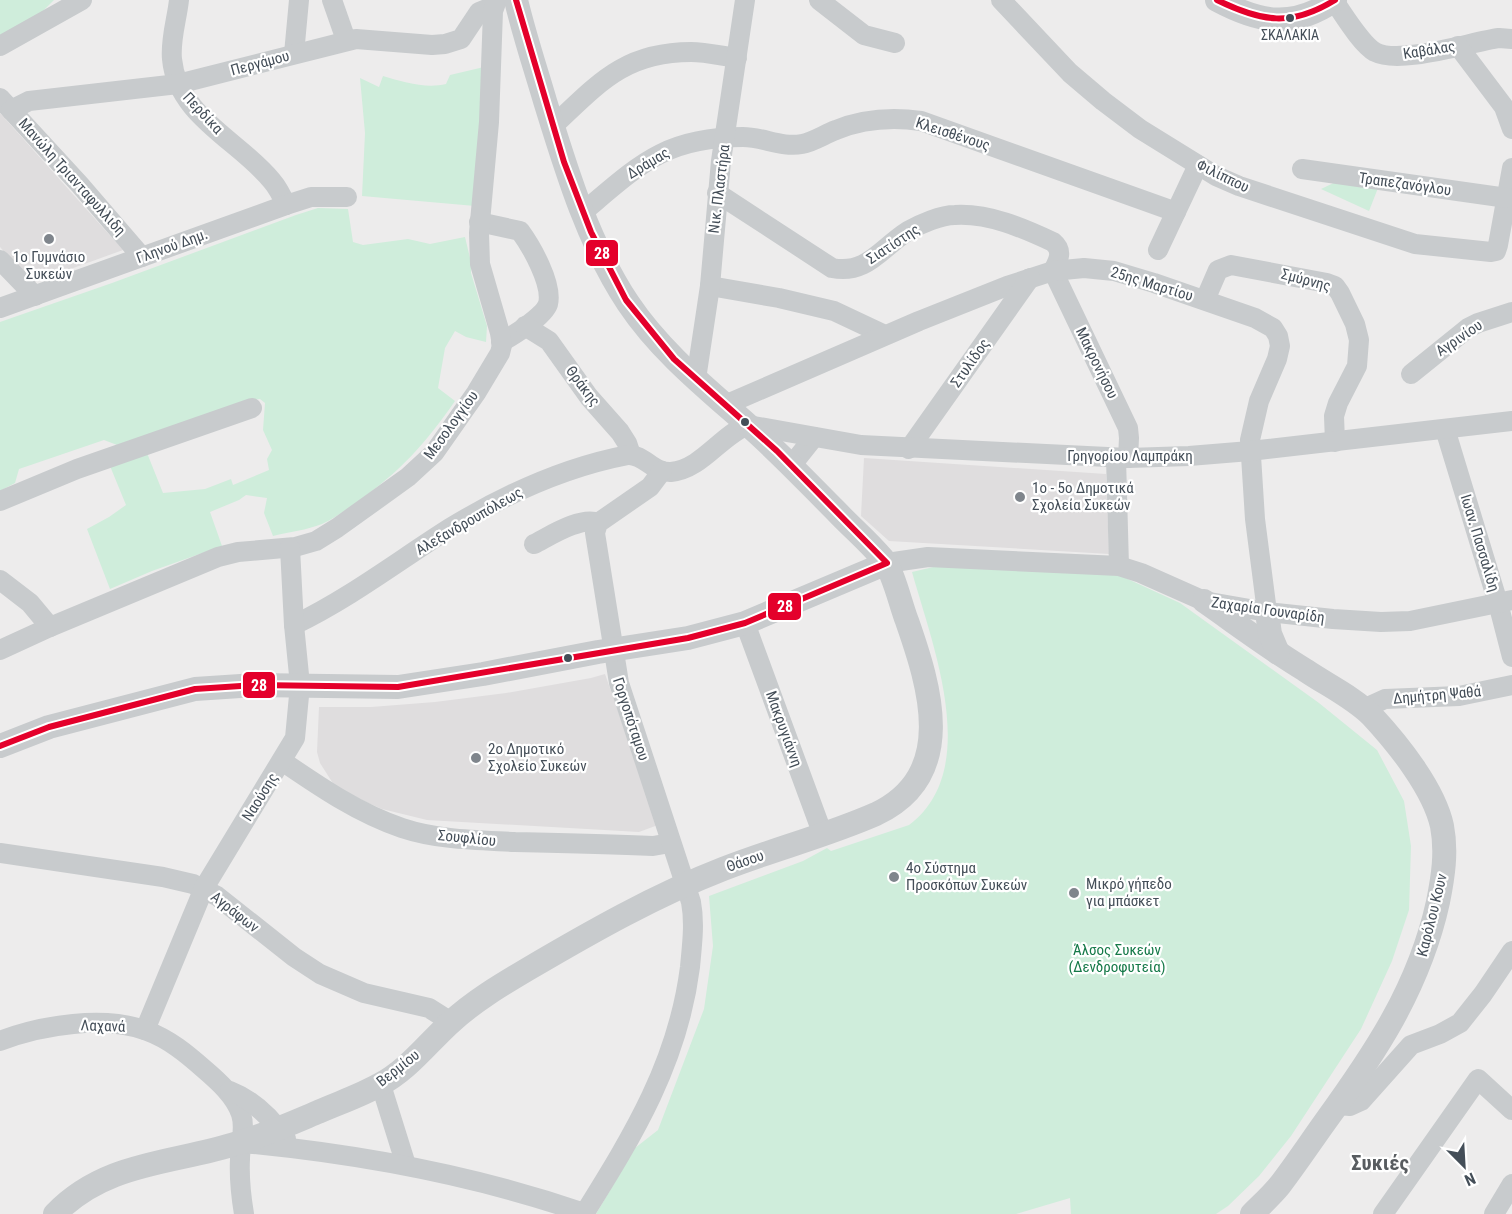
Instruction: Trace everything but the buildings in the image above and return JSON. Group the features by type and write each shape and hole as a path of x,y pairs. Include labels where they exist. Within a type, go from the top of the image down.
{"street":[{"path":"0,46 82,0"},
{"name":"Περδίκα","path":"179,0 172,51 172,62 178,84 186,99 202,117 267,175 278,189 286,205"},
{"path":"294,54 299,0"},
{"path":"332,0 346,40"},
{"name":"Νικ. Πλαστήρα","path":"696,379 710,286 717,193 745,0"},
{"path":"819,0 864,35 895,43"},
{"name":"Φιλίππου","path":"1001,0 1070,73 1096,95 1140,129 1198,165 1239,186 1415,244 1488,252 1496,251 1507,198"},
{"path":"1217,0 1249,15 1276,21 1299,18 1335,0"},
{"name":"Καβάλας","path":"1335,0 1369,47 1380,54 1413,55 1499,38 1512,39"},
{"name":"Περγάμου","path":"6,104 178,84 346,40 365,38 432,45 450,43 463,37 479,12 502,2"},
{"path":"0,746 49,727 195,689 237,685 408,686 688,638 745,623 887,563 791,466 662,347 626,300 583,212 553,126 502,2"},
{"path":"479,222 520,231 541,268 546,284 548,303 544,310 501,342 480,264 479,222 502,2"},
{"path":"1458,46 1504,107 1512,129"},
{"path":"553,126 614,71 648,56 692,52 737,58"},
{"name":"Μανώλη Τριανταφυλλιδη","path":"6,104 81,185 142,257"},
{"name":"Κλεισθένους","path":"725,138 749,137 777,144 799,145 854,124 874,120 904,119 928,124 1176,212"},
{"name":"Δράμας","path":"583,212 627,175 659,154 684,143 725,138"},
{"path":"1158,250 1198,165"},
{"path":"1507,198 1512,168"},
{"name":"Τραπεζανόγλου","path":"1302,169 1507,198"},
{"name":"Σιατίστης","path":"717,193 832,268 843,270 861,266 908,231 954,214 990,218 1053,242 1059,251 1053,271"},
{"name":"Γληνού Δημ.","path":"0,309 310,197 347,197"},
{"path":"0,260 34,296"},
{"name":"Σμύρνης","path":"1205,300 1218,270 1231,265 1327,283 1338,289 1355,324 1360,348 1357,366 1335,411 1333,423 1335,442"},
{"name":"25ης Μαρτίου","path":"725,405 885,335 1053,271 1084,268 1114,271 1205,300 1264,322 1273,328 1278,336 1279,354 1259,401 1250,451 1255,519 1267,612"},
{"name":"Μακρονήσου","path":"1053,271 1126,424 1129,438 1122,458 1119,566"},
{"name":"Στυλίδος","path":"909,449 1030,278"},
{"path":"710,286 779,298 834,312 885,335"},
{"name":"Αγρινίου","path":"1411,374 1468,328 1512,312"},
{"name":"Θράκης","path":"525,326 549,341 589,397 620,432 631,455"},
{"name":"Μεσολογγίου","path":"0,650 218,557 244,551 290,548 311,543 329,534 418,469 434,453 476,393 500,353 501,342"},
{"path":"0,501 77,469 252,408"},
{"name":"Γρηγορίου Λαμπράκη","path":"748,425 861,446 1122,458 1250,451 1512,421"},
{"path":"631,455 638,456 662,471 674,471 687,466 748,425"},
{"name":"Ιωαν. Πασσαλίδη","path":"1445,429 1505,601 1512,657"},
{"path":"791,466 814,437"},
{"name":"Αλεξανδρουπόλεως","path":"294,625 352,594 452,527 501,500 566,473 631,455"},
{"path":"534,544 564,529 587,521 597,526 650,488 662,471"},
{"name":"Γοργοπόταμου","path":"597,526 598,556 619,683 685,886"},
{"name":"Ναούσης","path":"145,1030 204,888 295,738 300,685 290,548"},
{"name":"Ζαχαρία Γουναρίδη","path":"887,563 928,556 1119,566 1141,573 1204,601 1267,612 1353,621 1396,622 1438,616 1505,601"},
{"name":"Θάσου","path":"685,886 736,864 823,835 878,813 901,798 916,780 929,752 932,730 928,696 916,649 887,563"},
{"path":"0,580 30,603 50,627"},
{"name":"Καρόλου Κουν","path":"1204,601 1363,709 1389,737 1431,797 1441,823 1444,860 1434,918 1413,979 1387,1032 1280,1186 1252,1214"},
{"path":"1267,612 1270,634 1278,653"},
{"name":"Μακρυγιάννη","path":"745,623 823,835"},
{"name":"Δημήτρη Ψαθά","path":"1363,709 1385,699 1459,696 1512,686"},
{"name":"Σουφλίου","path":"282,761 329,793 364,812 419,832 463,840 653,846 670,843"},
{"name":"Αγράφων","path":"0,853 169,878 204,888 294,957 320,974 364,993 429,1008 452,1022"},
{"path":"284,1138 497,1185 584,1214 640,1121 665,1067 677,1030 688,982 692,950 693,912 685,886"},
{"name":"Βερμίου","path":"55,1214 79,1193 121,1172 157,1161 241,1143 284,1138 381,1085 484,995 640,907 685,886"},
{"path":"1338,1105 1350,1106 1361,1101 1411,1045 1440,1034 1460,1023 1512,951"},
{"name":"Λαχανά","path":"0,1041 27,1032 94,1023 120,1024 145,1030 180,1049 225,1089 241,1113 243,1126 240,1185 244,1214"},
{"path":"1383,1214 1478,1079 1512,1110"},
{"path":"381,1085 406,1165"},
{"name":"Λαχανά","path":"225,1089 241,1095 266,1114 284,1138"},
{"path":"1494,1214 1512,1184"}],"shaded area":[{"path":"0,113 123,250 32,283 0,247"},
{"path":"864,458 1106,474 1109,554 889,541 861,516"},
{"name":"2ο Δημοτικό Σχολείο Συκεών","path":"605,674 658,825 639,832 427,820 382,809 334,785 320,763 317,752 319,707 371,707 435,702 506,693"}],"green space":[{"path":"0,0 54,0 35,19 0,39"},
{"path":"484,67 475,206 362,196 365,133 360,78 379,87 383,76 431,86 446,84 450,75"},
{"path":"1346,177 1378,188 1369,211 1321,189"},
{"path":"318,208 348,209 353,242 363,245 408,239 430,244 465,237 471,262 471,273 487,326 486,342 466,337 455,331 445,348 438,388 455,401 433,431 399,468 345,511 322,524 273,536 264,513 267,498 246,495 210,512 222,546 110,589 87,529 126,505 110,466 147,453 163,493 205,489 231,479 233,485 269,470 267,459 272,450 263,430 265,403 260,399 251,400 117,445 104,440 19,469 15,483 0,491 0,322"},
{"name":"Άλσος Συκεών (Δενδροφυτεία)","path":"942,565 1119,575 1180,603 1319,703 1377,750 1404,801 1411,846 1409,910 1392,961 1361,1029 1291,1136 1259,1176 1228,1206 1216,1214 1071,1214 1070,1198 1016,1214 596,1214 635,1148 658,1130 704,1009 713,946 709,896 803,861 827,848 831,851 909,825 931,801 944,772 948,740 946,705 939,669 912,572"}],"transit line":[{"name":"28","path":"0,746 49,727 195,689 256,685 398,687 688,638 745,623 887,563 777,451 674,359 626,300 591,232 564,162 516,0"},
{"name":"28","path":"1217,0 1248,13 1276,18 1290,18 1304,14 1335,0"}],"place":[{"name":"ΣΚΑΛΑΚΙΑ","path":"1290,18"},
{"name":"1ο Γυμνάσιο Συκεών","path":"49,239"},
{"name":"1ο - 5ο Δημοτικά Σχολεία Συκεών","path":"1020,497"},
{"name":"2ο Δημοτικό Σχολείο Συκεών","path":"476,758"},
{"name":"4ο Σύστημα Προσκόπων Συκεών","path":"894,877"},
{"name":"Μικρό γήπεδο για μπάσκετ","path":"1074,893"}],"district":[{"name":"Συκιές","path":"1380,1163"}]}
